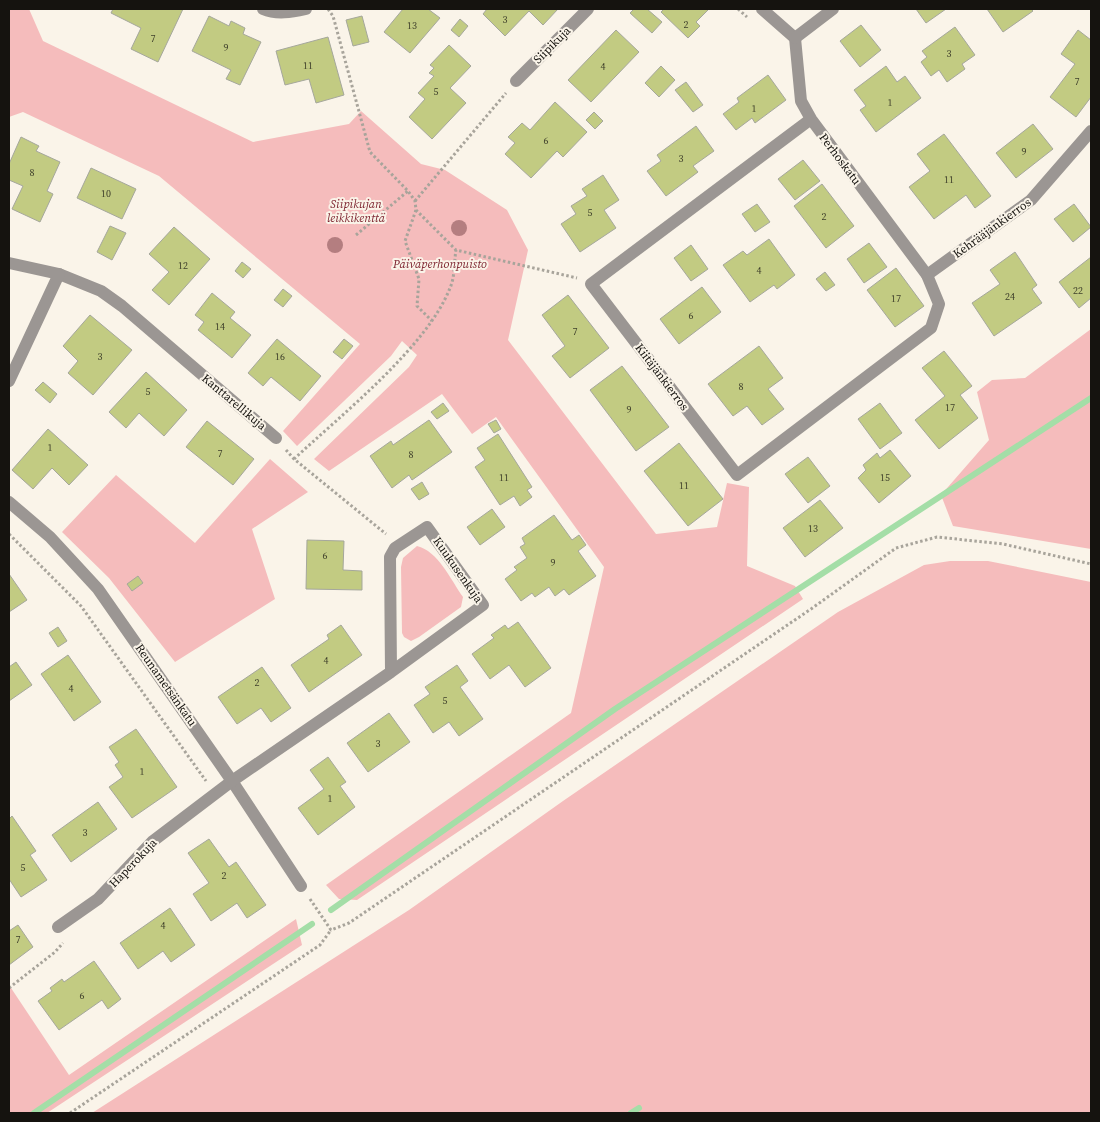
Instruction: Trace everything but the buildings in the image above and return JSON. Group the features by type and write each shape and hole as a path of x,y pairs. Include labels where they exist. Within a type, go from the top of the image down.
{"street":[{"path":"263,9 283,13 306,9"},
{"name":"Siipikuja","path":"516,81 588,9"},
{"path":"762,9 794,38 833,9"},
{"name":"Perhoskatu","path":"794,38 800,101 811,119 927,275 939,304"},
{"path":"591,284 811,119"},
{"name":"Kehrääjänkierros","path":"927,275 1031,200 1091,131"},
{"name":"Kanttarellikuja","path":"9,263 59,274 101,291 122,306 276,438"},
{"path":"9,382 59,274"},
{"name":"Kiitäjänkierros","path":"591,284 737,475 931,328 939,304"},
{"name":"Reunametsänkatu","path":"9,502 50,538 98,589 232,781 301,886"},
{"name":"Kuukusenkuja","path":"232,781 391,672 483,605 427,526 395,548"},
{"path":"391,672 390,557 395,548"},
{"name":"Haperokuja","path":"58,927 98,899 153,841 232,781"}],"path":[{"path":"328,9 333,16 370,152 408,191 415,201 416,210 404,241 419,279 418,306 432,321"},
{"path":"415,201 516,81"},
{"path":"356,235 408,191"},
{"path":"416,210 456,250 574,277 591,284"},
{"path":"294,459 397,363 432,321 451,287 456,250"},
{"name":"Kanttarellikuja","path":"276,438 294,459 386,533 395,548"},
{"path":"9,534 81,606 204,778 214,796"},
{"path":"70,1113 320,945 331,930 348,924 810,609 896,548 936,537 1003,544 1091,564"},
{"path":"301,886 331,930"},
{"path":"9,988 55,952 67,937"}],"green space":[{"path":"9,9 29,9 43,41 253,142 349,124 361,111 421,164 445,170 507,210 528,250 508,340 656,534 717,527 727,483 749,487 747,566 795,586 803,599 357,900 339,899 326,885 571,713 604,567 496,417 472,434 442,394 329,471 314,459 409,367 417,355 402,341 391,356 297,446 283,431 360,344 159,176 23,112 9,117"},
{"path":"1091,329 1091,549 953,526 941,495 989,440 977,392 992,380 1025,378"},
{"path":"270,459 308,492 252,529 275,599 175,662 109,578 62,532 116,475 195,543"},
{"path":"417,546 425,549 438,560 463,597 461,607 411,641 404,637 402,633 401,567 403,558"},
{"path":"950,561 988,561 1091,582 1091,1113 92,1113 409,910 563,801 838,612 924,565"},
{"path":"296,919 302,945 47,1113 9,1113 9,985 69,1075"}],"waterway":[{"path":"331,910 615,709 1091,398"},
{"path":"34,1113 312,924"},
{"path":"631,1113 639,1108"}],"park label":[{"name":"Siipikujan leikkikenttä","path":"356,211"},
{"name":"Päiväperhonpuisto","path":"440,264"}]}
